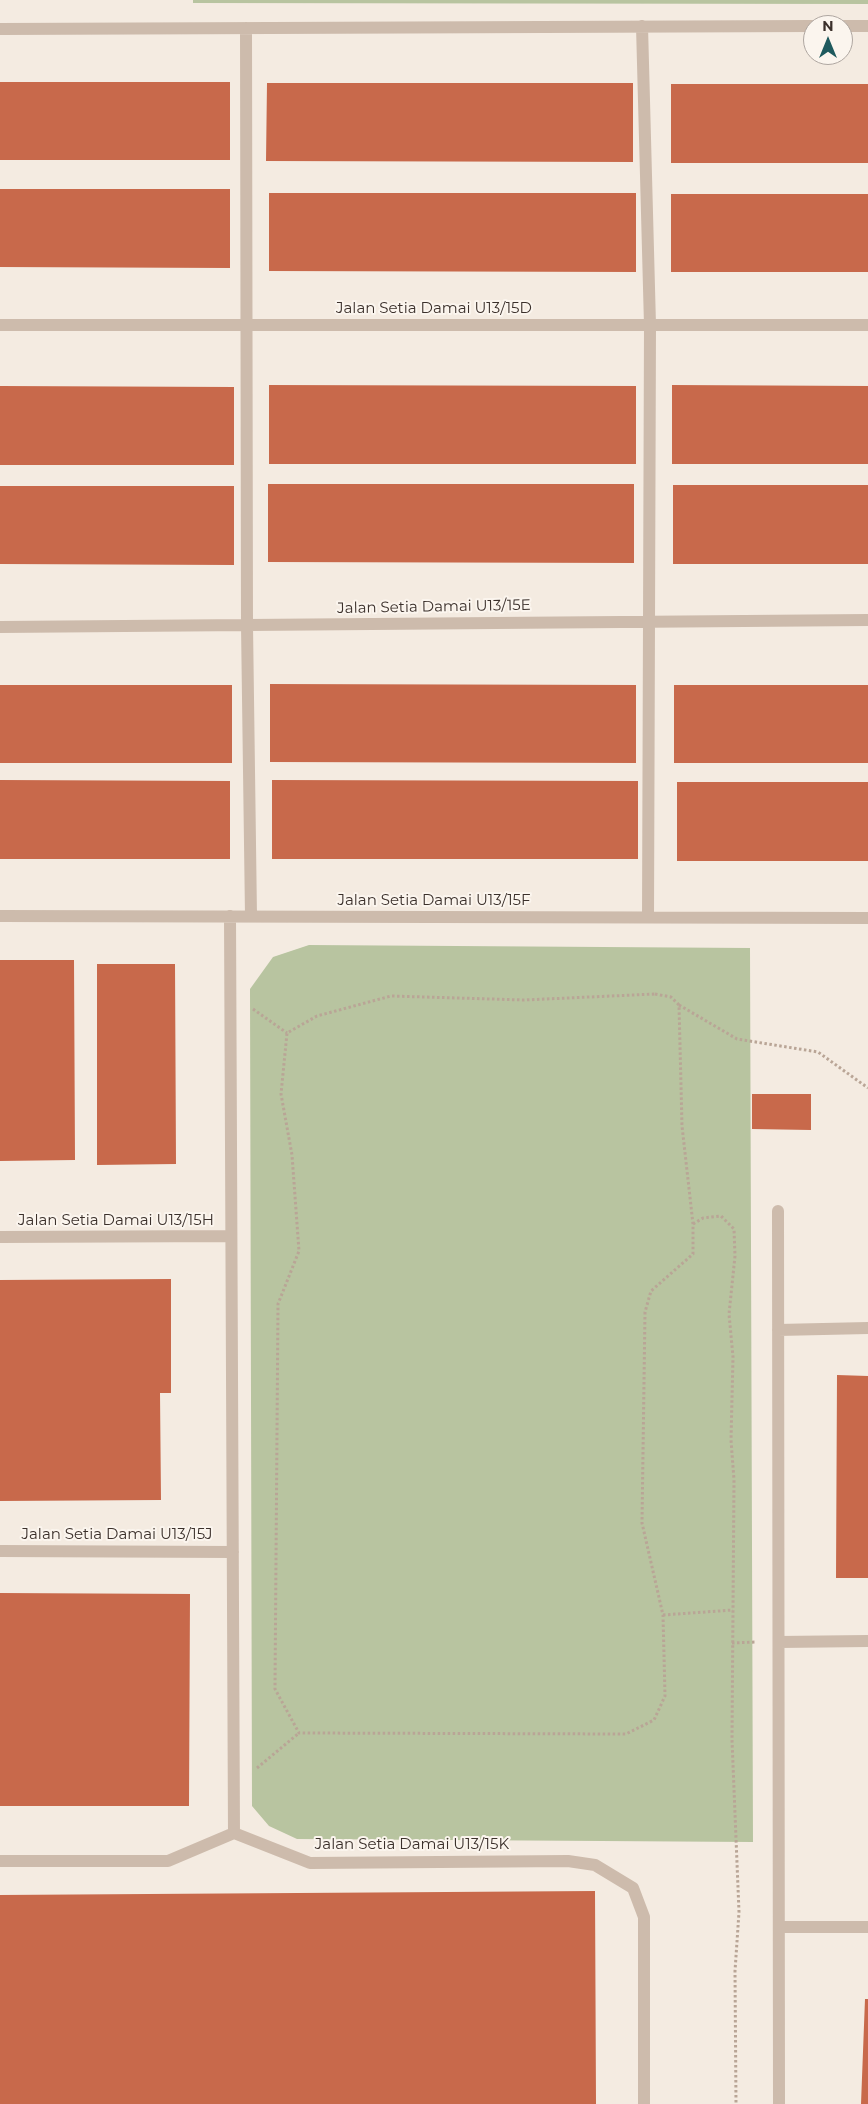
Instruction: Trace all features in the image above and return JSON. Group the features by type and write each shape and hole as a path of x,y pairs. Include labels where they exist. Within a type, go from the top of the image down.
{"street":[{"path":"642,26 650,325 648,917"},
{"path":"0,29 803,26"},
{"path":"853,26 868,26"},
{"path":"246,28 247,625 251,916"},
{"name":"Jalan Setia Damai U13/15D","path":"0,325 868,325"},
{"name":"Jalan Setia Damai U13/15E","path":"0,627 868,620"},
{"name":"Jalan Setia Damai U13/15F","path":"0,916 868,918"},
{"path":"0,1861 168,1861 234,1833 230,916"},
{"path":"778,1211 779,2104"},
{"name":"Jalan Setia Damai U13/15H","path":"0,1238 231,1236"},
{"path":"778,1330 868,1328"},
{"name":"Jalan Setia Damai U13/15J","path":"0,1551 233,1552"},
{"path":"779,1642 868,1640"},
{"name":"Jalan Setia Damai U13/15K","path":"234,1833 310,1863 568,1861 595,1865 633,1888 644,1917 644,2104"},
{"path":"779,1927 868,1927"}],"path":[{"path":"230,992 287,1033"},
{"path":"287,1033 317,1016 391,996 524,1000 656,994 671,997 679,1005 737,1039 818,1052 868,1088"},
{"path":"234,1774 249,1772 262,1765 299,1733 626,1734 654,1720 665,1696 662,1615 642,1524 645,1312 651,1291 693,1254 693,1224 682,1126 679,1005"},
{"path":"287,1033 281,1094 292,1154 299,1251 278,1304 275,1689 299,1733"},
{"path":"693,1224 703,1218 721,1216 734,1229 735,1256 729,1314 734,1387 731,1440 734,1480 732,1740 739,1912 735,1971 736,2104"},
{"path":"662,1615 733,1610"}],"green space":[{"path":"193,0 868,0 868,4 193,3"},
{"path":"309,945 750,948 753,1842 297,1839 269,1826 252,1806 250,989 273,957"}],"building":[{"path":"0,82 230,82 230,160 0,160"},
{"path":"267,83 633,83 633,162 266,161"},
{"path":"671,84 868,84 868,163 671,163"},
{"path":"0,189 230,189 230,268 0,267"},
{"path":"269,193 636,193 636,272 269,271"},
{"path":"671,194 868,194 868,272 671,272"},
{"path":"269,385 636,386 636,464 269,464"},
{"path":"672,385 868,386 868,464 672,464"},
{"path":"0,386 234,387 234,465 0,465"},
{"path":"268,484 634,484 634,563 268,562"},
{"path":"673,485 868,485 868,564 673,564"},
{"path":"0,486 234,486 234,565 0,564"},
{"path":"270,684 636,685 636,763 270,762"},
{"path":"0,685 232,685 232,763 0,763"},
{"path":"674,685 868,685 868,763 674,763"},
{"path":"0,780 230,781 230,859 0,859"},
{"path":"272,780 638,781 638,859 272,859"},
{"path":"677,782 868,782 868,861 677,861"},
{"path":"0,960 74,960 75,1160 0,1161"},
{"path":"97,964 175,964 176,1164 97,1165"},
{"path":"752,1094 811,1094 811,1130 752,1129"},
{"path":"171,1279 171,1393 160,1393 161,1500 0,1501 0,1280"},
{"path":"837,1375 868,1376 868,1578 836,1578"},
{"path":"0,1593 190,1594 189,1806 0,1806"},
{"path":"595,1891 596,2104 0,2104 0,1895"},
{"path":"865,1999 868,1999 868,2104 861,2104"}]}
